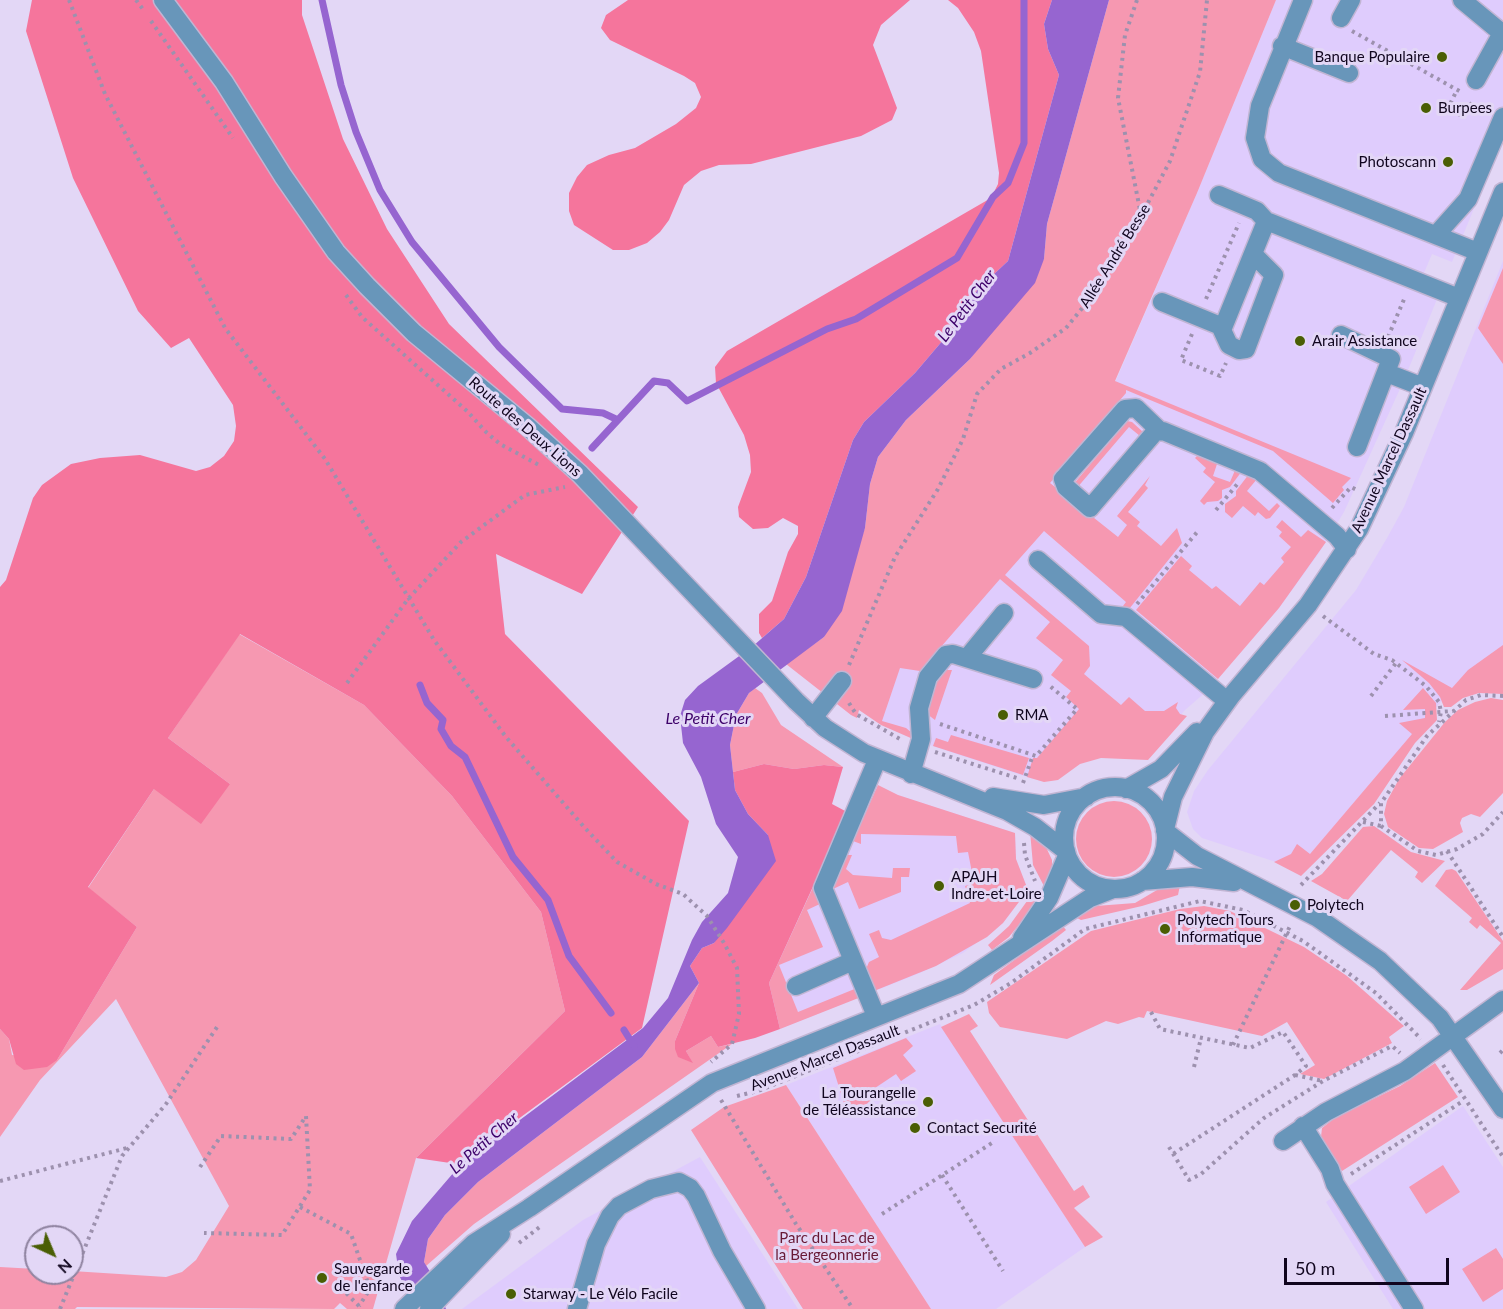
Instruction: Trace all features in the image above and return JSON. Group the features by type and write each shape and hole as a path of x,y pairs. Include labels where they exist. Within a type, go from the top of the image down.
{"street":[{"name":"Route des Deux Lions","path":"163,0 224,82 283,176 336,252 351,269 414,333 527,426 580,474 813,718 840,739 877,760 1007,811 1035,827 1066,854"},
{"path":"1303,0 1282,46 1256,123 1258,151 1266,165 1279,173 1478,252"},
{"path":"1342,22 1351,0"},
{"path":"1462,0 1502,33 1476,80"},
{"path":"1282,46 1349,73"},
{"path":"1436,236 1468,200 1503,117"},
{"name":"Avenue Marcel Dassault","path":"1126,789 1161,769 1227,701 1308,605 1347,549 1388,470 1503,192"},
{"path":"1219,195 1257,211 1267,222 1459,298"},
{"path":"1253,254 1271,270 1274,278 1246,349 1243,351 1230,347 1222,333 1223,327 1253,254 1267,222"},
{"path":"1162,302 1223,327"},
{"path":"1341,335 1388,355 1391,362 1357,447"},
{"path":"1387,373 1423,387"},
{"path":"1160,431 1155,432 1090,508 1066,487 1063,479 1119,414 1131,407 1136,408 1160,431 1251,467 1266,476 1320,521 1347,549"},
{"path":"1038,560 1101,614 1126,617 1227,701"},
{"path":"967,658 1004,613"},
{"path":"911,774 921,739 918,717 928,677 946,655 953,654 1033,679"},
{"path":"813,718 842,681"},
{"name":"Avenue Marcel Dassault","path":"1165,830 1173,797 1195,749 1227,701"},
{"path":"876,1016 825,894 824,883 877,760"},
{"name":"Route des Deux Lions","path":"950,787 1010,801 1044,805 1086,797"},
{"path":"1259,888 1192,877 1142,881 1128,887 1113,889 1088,882 1075,870 1066,854 1064,834 1068,818 1086,797 1105,789 1126,789 1151,803 1165,830 1197,856 1318,918 1361,946 1419,996 1454,1036 1503,1109"},
{"path":"1142,881 1153,871 1161,858 1165,830"},
{"name":"Avenue Marcel Dassault","path":"1002,957 1033,923 1055,886 1066,854"},
{"name":"Avenue Marcel Dassault","path":"407,1306 436,1276 474,1243 529,1209 718,1079 959,984 1090,898 1113,889"},
{"path":"796,986 853,961"},
{"path":"1283,1141 1303,1126 1383,1083 1433,1052 1503,1000"},
{"path":"1303,1126 1330,1169 1335,1184 1414,1309"},
{"path":"577,1309 596,1244 610,1216 619,1206 651,1189 679,1182 690,1188 696,1196 727,1260 756,1309"},
{"name":"Avenue Marcel Dassault","path":"429,1309 529,1209"}],"path":[{"path":"69,0 105,94 225,328 325,459 434,640 506,737 617,862 656,884 683,894 707,916 724,943 737,969 739,1014 732,1044 711,1059 711,1066"},
{"path":"1137,0 1125,35 1118,98 1141,216"},
{"name":"Allée André Besse","path":"842,681 895,557 938,489 963,439 977,394 1001,369 1030,353 1066,328 1093,296 1141,216 1170,160 1200,72 1207,0"},
{"path":"1342,22 1485,106"},
{"path":"1447,110 1457,90"},
{"path":"1438,106 1462,114 1475,100"},
{"path":"1216,510 1251,467"},
{"path":"347,683 408,599 461,542 525,495 569,486"},
{"path":"1320,521 1351,487 1360,491"},
{"path":"1126,617 1198,531"},
{"path":"1308,605 1374,654 1396,663 1426,686 1439,702 1441,712 1439,724"},
{"path":"1371,696 1396,663"},
{"path":"918,717 1036,756 1077,709 1047,683 1033,679"},
{"path":"1301,885 1381,802 1402,768 1439,724 1466,700 1481,695 1503,696"},
{"path":"1385,716 1453,711"},
{"path":"1022,788 1033,755"},
{"path":"1381,802 1381,826"},
{"path":"1362,822 1381,826 1418,851 1436,855 1483,834 1503,813"},
{"path":"1447,852 1503,937"},
{"path":"1080,931 1099,924 1200,901 1243,910 1286,932 1328,957 1376,993 1433,1052 1503,1157"},
{"path":"1233,1045 1290,926"},
{"name":"Avenue Marcel Dassault","path":"811,1063 971,1000 1034,958"},
{"path":"1151,1012 1160,1029 1250,1048 1283,1032 1306,1066 1173,1154"},
{"path":"60,1309 122,1156 166,1104 219,1024"},
{"path":"1194,1067 1201,1038"},
{"path":"1295,1075 1323,1081"},
{"name":"Avenue Marcel Dassault","path":"731,1091 753,1085"},
{"path":"716,1106 724,1091"},
{"path":"721,1099 796,1224 853,1309"},
{"path":"1335,1184 1463,1101"},
{"path":"200,1167 221,1136 291,1139 306,1116 310,1186 300,1207 280,1237 204,1233"},
{"path":"882,1214 995,1141"},
{"path":"1169,1147 1189,1180"},
{"path":"0,1181 128,1148"},
{"path":"942,1175 1003,1270"},
{"path":"300,1207 351,1234 370,1289 360,1307 341,1288"},
{"path":"516,1245 546,1223"}],"shaded area":[{"path":"32,0 302,0 302,15 343,139 387,229 449,324 638,507 582,594 496,554 505,634 689,821 642,1028 457,1164 416,1158 565,1011 541,912 452,796 364,705 240,634 168,738 230,784 201,824 154,789 88,887 137,927 57,1060 47,1067 24,1070 16,1064 9,1039 0,1029 0,587 6,580 33,498 42,485 71,464 100,458 140,455 196,471 210,467 224,456 234,441 236,426 233,405 189,338 171,348 138,311 73,178 26,31"},
{"path":"628,0 910,0 881,25 873,45 897,108 892,120 861,136 751,164 719,165 701,171 684,185 669,220 660,232 647,243 629,250 613,250 574,225 569,211 569,193 577,177 587,165 609,155 635,148 676,124 696,108 701,97 695,83 684,76 610,40 601,28 606,15"},
{"path":"948,0 1052,0 1044,24 1048,49 1059,75 1008,261 978,289 961,319 915,373 864,422 853,440 806,577 784,619 762,638 759,633 759,614 772,601 788,552 798,534 798,526 783,518 768,528 753,529 739,517 738,507 751,472 750,455 744,435 716,383 715,367 727,351 991,198 998,184 999,173 981,51 974,32 958,8"},
{"path":"1276,0 1503,0 1503,138 1452,262 1432,254 1424,273 1444,282 1404,380 1344,512 1319,553 1279,608 1207,691 1185,710 1151,750 1108,752 1033,779 923,743 890,729 879,723 862,691 1114,385 1197,193"},
{"path":"1503,261 1503,650 1463,676 1295,872 1273,861 1202,838 1193,829 1187,812 1194,791 1208,770 1356,590 1387,538 1404,507"},
{"path":"764,764 794,769 824,765 843,767 832,804 847,812 769,983 780,1029 718,1047 711,1036 686,1051 693,1063 678,1057 675,1049 675,1041 699,983 690,966 702,948 714,943 768,835 748,814 735,790 733,772"},
{"path":"872,783 898,795 1015,833 1016,859 1028,890 1003,923 963,953 920,973 780,1029 769,983 847,812"},
{"path":"940,1024 1085,1247 996,1309 931,1309 786,1085"},
{"path":"1463,1106 1503,1167 1503,1309 1393,1309 1326,1202"},
{"path":"700,1157 798,1309 462,1309 583,1220"}],"green space":[{"path":"1109,0 1276,0 1197,193 1115,381 1351,478 1342,487 1344,490 1333,503 1273,451 1126,390 1126,393 1050,483 1118,537 1127,525 1117,516 1150,476 1145,485 1148,488 1128,512 1140,522 1137,526 1161,546 1177,528 1182,543 1125,614 1117,614 1126,602 1044,531 1005,575 1089,646 1090,666 1084,674 1121,705 1129,697 1145,711 1164,711 1178,702 1176,708 1180,714 1187,716 1148,760 1101,758 1080,764 1058,780 1044,782 1027,777 1033,758 1037,758 1079,709 1066,697 1071,691 1051,675 1063,660 1036,638 1050,622 1000,579 920,671 900,668 882,721 906,728 912,733 913,739 881,725 859,710 857,718 851,715 786,664 824,637 865,528 870,484 878,457 906,420 970,359 1044,259 1047,224"},
{"path":"1503,268 1503,364 1478,328"},
{"path":"1127,421 1132,422 1143,432 1140,436 1129,427 1076,489 1072,486"},
{"path":"1199,454 1218,461 1213,476 1230,482 1236,468 1242,471 1230,487 1222,490 1222,498 1204,505 1200,501 1215,482 1203,472 1206,468 1195,458"},
{"path":"1249,474 1257,479 1247,491 1269,511 1277,503 1280,506 1270,518 1266,519 1258,512 1255,516 1243,506 1232,518 1225,512 1225,504 1236,496 1236,491"},
{"path":"1282,520 1301,537 1308,530 1326,542 1279,608 1218,679 1136,610 1181,556 1192,566 1189,570 1212,589 1216,586 1240,606 1260,582 1264,585 1284,562 1281,558 1291,547 1279,536 1282,532 1276,527"},
{"path":"239,634 364,705 452,796 541,912 565,1011 416,1158 373,1309 347,1309 340,1303 334,1309 77,1307 75,1309 0,1309 0,1267 24,1268 24,1285 84,1285 84,1272 166,1277 182,1272 196,1260 229,1206 116,999 40,1080 0,1137 0,1029 9,1039 12,1055 57,1060 137,927 88,888 154,789 230,784 168,738"},
{"path":"1503,645 1503,694 1479,693 1463,698 1451,707 1444,707 1440,697 1429,683 1402,660 1452,688 1468,670"},
{"path":"944,670 952,670 935,720 927,714 936,680"},
{"path":"755,688 762,693 781,725 843,767 824,765 794,769 764,764 733,772 730,745 736,715 749,693"},
{"path":"1423,688 1436,703 1437,720 1415,743 1374,804 1301,876 1274,862 1291,854 1297,844 1310,854 1412,734 1399,723 1425,718 1425,709 1403,710"},
{"path":"1491,698 1503,700 1503,793 1480,817 1471,814 1462,818 1460,823 1463,832 1433,849 1419,848 1388,827 1384,814 1387,801 1399,779 1445,722 1458,710"},
{"path":"951,735 1029,758 1023,775 933,746 936,738 948,742"},
{"path":"878,785 898,795 1015,833 1016,859 1028,890 1003,923 987,937 936,966 874,991 866,969 869,962 879,957 869,934 879,930 882,938 891,940 970,903 965,886 974,883 968,852 958,853 956,836 861,834 861,844 853,841"},
{"path":"1114,801 1128,804 1141,812 1149,825 1152,839 1149,853 1141,866 1128,874 1114,877 1100,874 1087,866 1079,853 1076,839 1079,825 1087,812 1100,804"},
{"path":"1374,826 1411,852 1445,861 1422,883 1415,877 1418,872 1391,850 1347,901 1311,881 1322,874 1363,827"},
{"path":"1030,831 1045,845 1052,860 1052,869 1045,888 1033,865"},
{"path":"832,846 822,903 807,910 823,947 779,965 798,1012 857,988 861,997 780,1029 769,983"},
{"path":"845,855 852,855 846,869 853,875 892,878 893,868 910,868 909,877 901,877 901,892 859,909 848,882 833,889 832,886"},
{"path":"1446,870 1456,871 1503,941 1503,969 1467,990 1460,990 1501,943 1480,925 1477,929 1469,922 1472,918 1435,886"},
{"path":"1180,885 1178,895 1142,906 1081,920 1073,916 1096,906 1135,903 1157,890"},
{"path":"1030,897 1035,903 1026,916 1009,937 992,950 988,945 1009,926"},
{"path":"1204,906 1230,911 1304,947 1347,976 1404,1026 1389,1037 1392,1043 1324,1079 1300,1074 1315,1065 1287,1022 1262,1036 1147,1011 1144,1018 1139,1017 1118,1024 1106,1021 1067,1039 1000,1027 989,1013 987,1002 1091,931 1180,909"},
{"path":"1062,925 1066,930 990,985 994,975"},
{"path":"699,983 675,1041 692,1062 686,1051 711,1036 718,1047 732,1044 474,1224 426,1266 424,1262 428,1239 445,1215 478,1182 642,1057"},
{"path":"969,1014 978,1026 970,1031 1074,1191 1083,1185 1090,1197 1074,1208 1103,1237 1085,1247 941,1027"},
{"path":"906,1038 913,1046 903,1055 916,1071 901,1081 896,1074 866,1094 871,1101 848,1116 833,1068"},
{"path":"1435,1063 1458,1097 1342,1171 1321,1137 1322,1128 1336,1117 1400,1086"},
{"name":"Parc du Lac de la Bergeonnerie","path":"786,1085 931,1309 803,1309 691,1130 724,1107"},
{"path":"1443,1165 1460,1192 1426,1214 1409,1187"},
{"path":"1496,1248 1503,1259 1503,1289 1483,1302 1462,1269"}],"water":[{"name":"Le Petit Cher","path":"1052,0 1109,0 1047,224 1044,259 1035,283 970,359 906,420 878,457 870,484 865,528 842,611 824,637 749,693 736,715 730,745 735,790 748,814 768,835 776,861 727,928 714,943 702,948 690,966 699,983 642,1057 478,1182 445,1215 428,1239 424,1262 446,1309 415,1309 399,1275 396,1254 412,1221 461,1164 643,1028 668,998 702,922 728,893 738,857 716,824 701,777 683,743 680,716 685,700 698,686 753,646 784,619 806,577 853,440 864,422 915,373 961,319 978,289 1008,261 1059,75 1048,49 1044,24"}],"waterway":[{"path":"322,0 341,85 356,132 380,190 412,242 499,347 562,409 603,413 618,420"},
{"path":"592,448 654,381 668,383 687,401 827,329 856,319 957,258 993,197 1008,183 1024,143 1024,0"},
{"path":"420,685 427,703 443,720 441,729 451,746 465,757 513,857 548,900 569,956 611,1013"},
{"path":"624,1030 634,1046"}],"place":[{"name":"Banque Populaire","path":"1442,57"},
{"name":"Burpees","path":"1426,108"},
{"name":"Photoscann","path":"1448,162"},
{"name":"Arair Assistance","path":"1300,341"},
{"name":"RMA","path":"1003,715"},
{"name":"APAJH Indre-et-Loire","path":"939,886"},
{"name":"Polytech","path":"1295,905"},
{"name":"Polytech Tours Informatique","path":"1165,929"},
{"name":"La Tourangelle de Téléassistance","path":"928,1102"},
{"name":"Contact Securité","path":"915,1128"},
{"name":"Sauvegarde de l'enfance","path":"322,1278"},
{"name":"Starway - Le Vélo Facile","path":"511,1294"}]}
